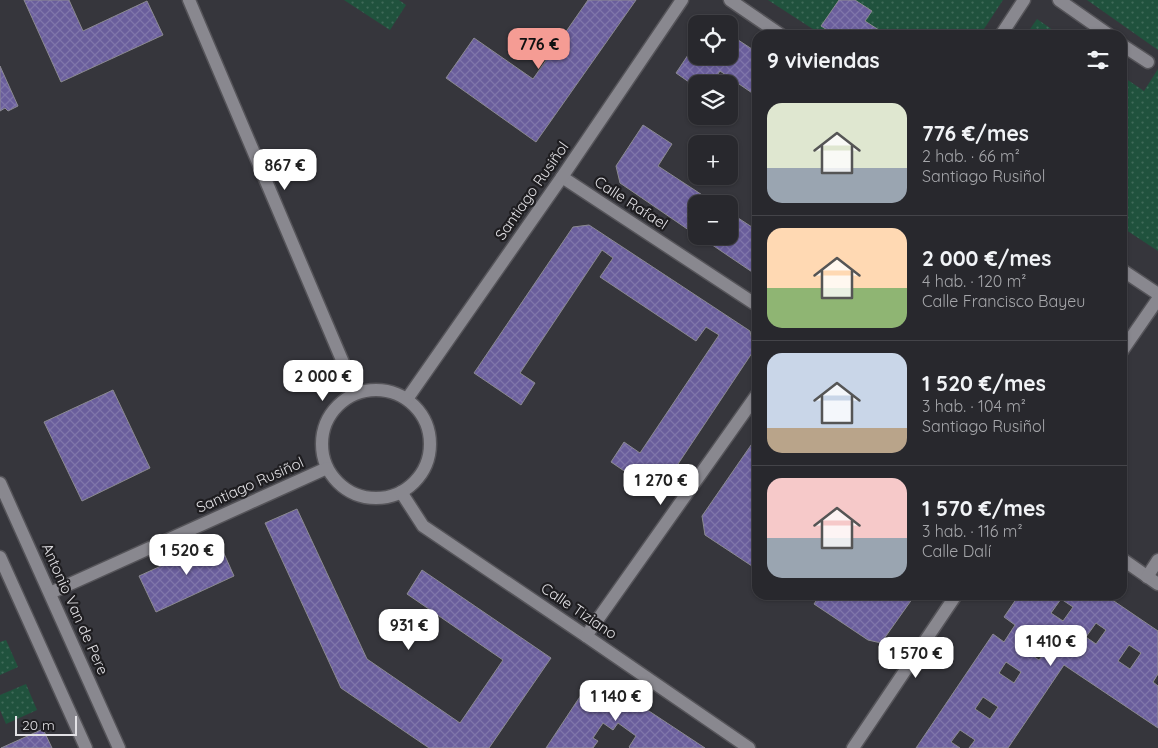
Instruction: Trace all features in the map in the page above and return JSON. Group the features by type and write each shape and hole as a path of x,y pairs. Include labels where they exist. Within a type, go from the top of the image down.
{"street":[{"path":"189,0 356,393"},
{"name":"Santiago Rusiñol","path":"407,399 562,177 682,0"},
{"path":"730,0 774,30"},
{"path":"1004,30 1024,0"},
{"path":"1060,0 1102,30"},
{"path":"1127,47 1148,62"},
{"name":"Calle Rafael","path":"562,177 752,302"},
{"path":"1127,273 1158,294"},
{"path":"1127,343 1158,298"},
{"path":"374,389 391,391 407,399 420,411 428,427 430,444 427,462 419,478 401,492 390,497 372,498 355,494 339,484 327,468 322,452 322,434 329,417 340,402 356,393 374,389"},
{"path":"586,636 752,401"},
{"name":"Santiago Rusiñol","path":"50,593 327,468"},
{"name":"Antonio Van de Pere","path":"0,483 119,748"},
{"name":"Calle Tiziano","path":"401,492 423,526 748,748"},
{"path":"0,558 86,748"},
{"path":"1147,576 1158,560"},
{"path":"1127,563 1158,584"},
{"path":"853,748 953,600"}],"green space":[{"path":"344,0 399,0 406,5 390,30"},
{"path":"768,0 1003,0 983,30 814,30"},
{"path":"1087,0 1158,0 1158,50"},
{"path":"1037,19 1053,30 1029,30"},
{"path":"1158,69 1158,251 1127,231 1127,79 1144,91"},
{"path":"6,640 18,667 0,675 0,642"},
{"path":"26,684 37,710 6,724 0,710 0,695"}],"building":[{"path":"24,0 69,0 83,31 147,1 163,35 61,82"},
{"path":"588,0 636,0 536,142 446,78 474,38 533,79"},
{"path":"839,0 855,0 872,11 865,21 879,30 827,30 821,26"},
{"path":"738,40 752,49 752,93 738,83 738,75 726,75 720,71 717,75 688,75 688,81 676,73 688,55 688,65 738,65"},
{"path":"0,66 18,106 8,111 5,108 0,111"},
{"path":"643,125 672,144 658,166 702,195 688,195 688,230 620,183 616,166"},
{"path":"738,218 752,227 752,272 712,245 738,245"},
{"path":"589,225 750,331 752,353 658,494 611,462 624,442 640,453 719,335 706,327 696,341 600,277 613,258 602,250 520,373 535,383 521,405 474,373 573,227"},
{"path":"113,390 150,468 82,501 44,422"},
{"path":"752,444 752,566 705,535 702,516"},
{"path":"297,509 367,659 460,723 503,660 407,594 422,570 551,658 489,748 429,748 341,688 265,523"},
{"path":"218,540 234,576 156,612 139,576"},
{"path":"817,600 911,600 881,643 868,640 814,604"},
{"path":"1016,600 1060,600 1051,613 1063,621 1073,607 1062,600 1112,600 1158,631 1158,674 1153,682 1158,686 1158,728 1064,665 1008,748 969,748 975,740 960,730 951,742 960,748 916,748 993,634 1004,642 1015,625 1004,617","holes":["1096,623 1106,630 1096,644 1086,637","1033,637 1048,648 1039,660 1024,650","1129,645 1141,653 1130,669 1118,661","1006,662 1021,672 1014,683 999,673","983,697 998,707 990,719 975,709"]},
{"path":"608,684 705,748 630,748 636,736 618,723 613,730 603,723 593,738 598,741 593,748 546,748 587,686"},
{"path":"43,729 52,748 1,748"}]}
